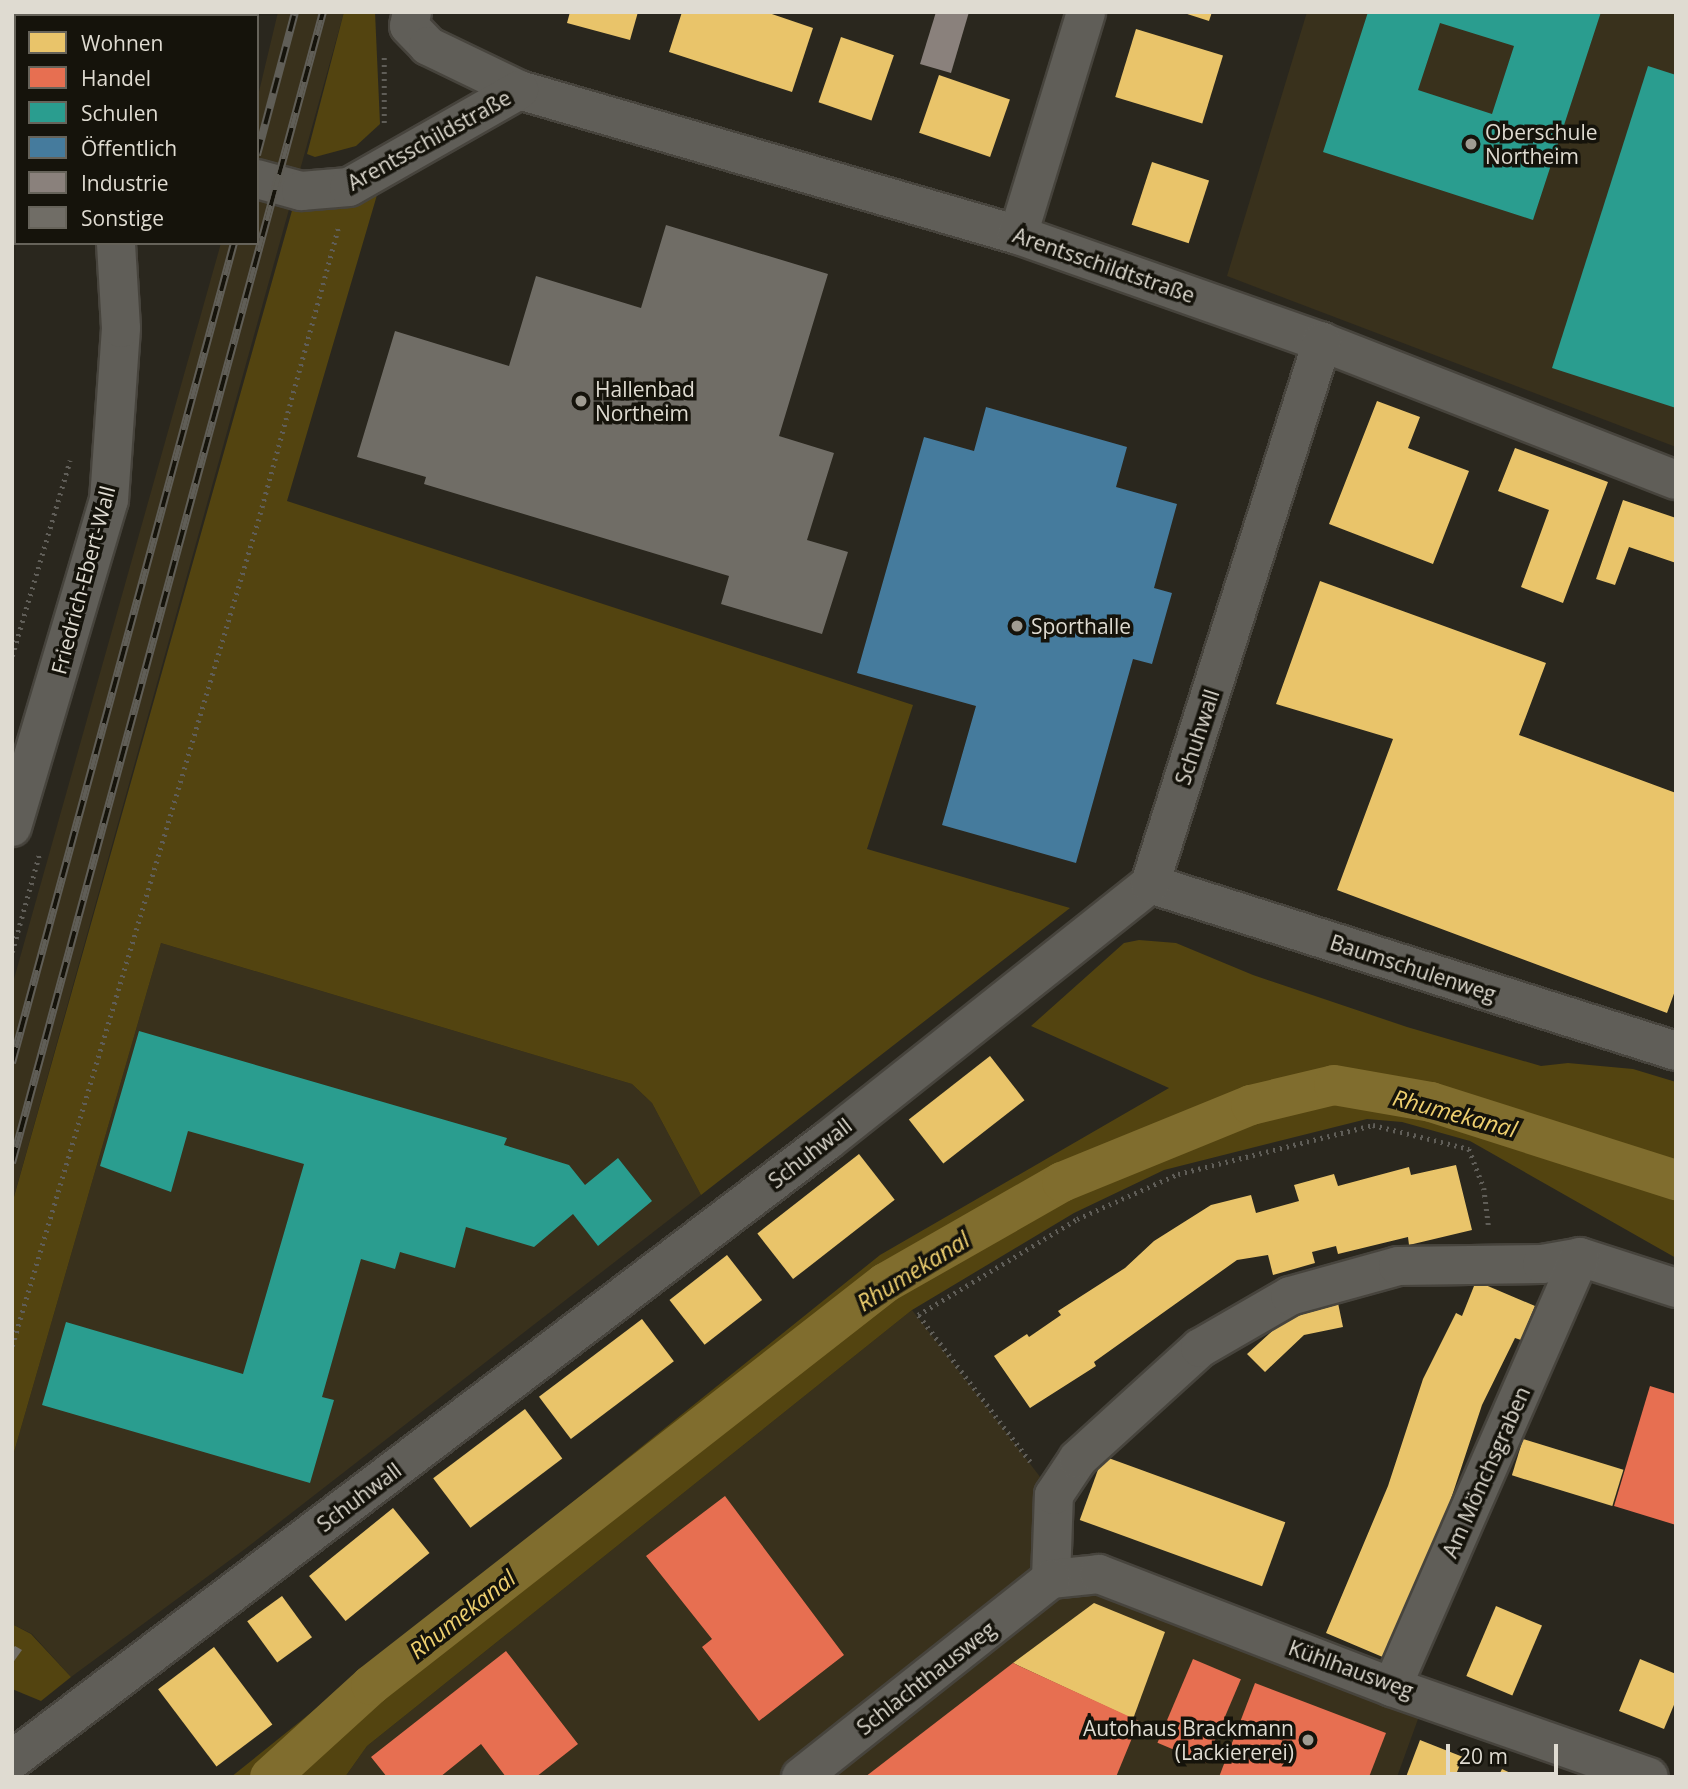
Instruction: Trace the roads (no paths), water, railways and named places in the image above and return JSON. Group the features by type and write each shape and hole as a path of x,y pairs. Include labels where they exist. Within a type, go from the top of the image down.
{"street":[{"name":"Arentsschildtstraße","path":"412,12 410,26 428,46 519,90 1018,235 1322,342 1676,480"},
{"path":"1018,235 1086,12"},
{"name":"Arentsschildstraße","path":"259,180 301,191 349,187 519,90"},
{"name":"Friedrich-Ebert-Wall","path":"12,827 108,500 121,328 116,245"},
{"name":"Schuhwall","path":"12,1760 827,1141 1150,884 1322,342"},
{"name":"Baumschulenweg","path":"1150,884 1676,1051"},
{"path":"1051,1579 1054,1495 1078,1459 1200,1348 1290,1296 1398,1266 1542,1264 1580,1257 1676,1288"},
{"name":"Am Mönchsgraben","path":"1392,1687 1580,1257"},
{"name":"Kühlhausweg","path":"1051,1579 1099,1574 1392,1687 1649,1777"},
{"name":"Schlachthausweg","path":"801,1777 1051,1579"}],"waterway":[{"name":"Rhumekanal","path":"270,1777 371,1685 885,1283 1062,1182 1251,1105 1334,1085 1431,1102 1676,1180"}],"railway":[{"path":"259,147 295,12"},
{"path":"12,1163 323,12"},
{"path":"12,1063 233,245"}],"place":[{"name":"Oberschule Northeim","path":"1471,144"},
{"name":"Hallenbad Northeim","path":"581,401"},
{"name":"Sporthalle","path":"1017,626"},
{"name":"Autohaus Brackmann (Lackiererei)","path":"1308,1740"}]}
